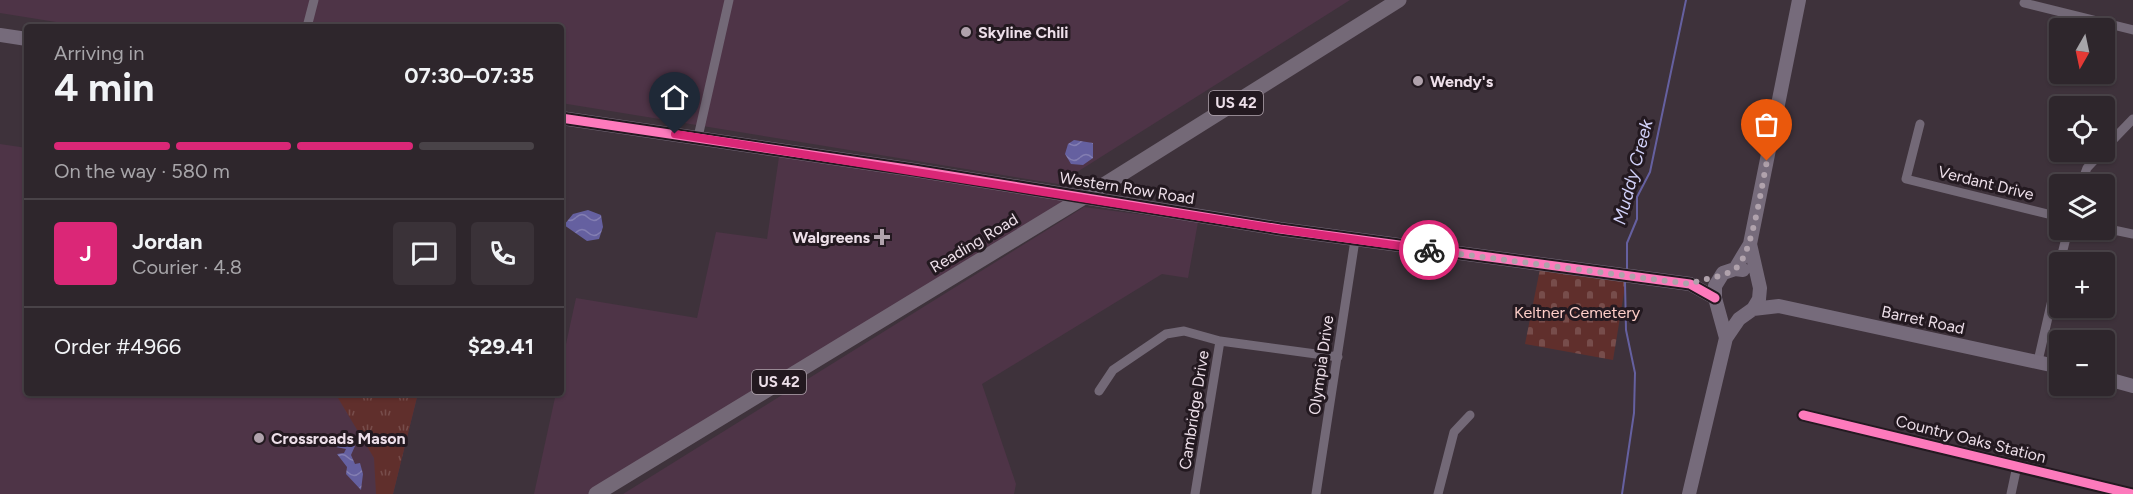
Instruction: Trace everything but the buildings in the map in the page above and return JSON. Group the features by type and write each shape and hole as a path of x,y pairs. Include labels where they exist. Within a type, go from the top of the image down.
{"main road":[{"name":"Reading Road","path":"596,494 1081,198 1399,0"}],"street":[{"path":"309,24 314,0"},
{"path":"698,137 729,0"},
{"path":"1735,269 1750,244 1799,0"},
{"path":"2024,3 2133,30"},
{"path":"0,35 24,39"},
{"name":"Western Row Road","path":"564,118 698,137 1355,240 1690,284 1719,277"},
{"path":"2115,138 2133,119"},
{"name":"Verdant Drive","path":"1920,124 1906,179 2049,214"},
{"path":"2115,230 2133,234"},
{"name":"Olympia Drive","path":"1316,494 1355,240"},
{"path":"1725,338 1760,299 1750,244"},
{"path":"1689,494 1725,338 1717,302 1719,277 1735,269 1745,270 1779,306"},
{"name":"Western Row Road","path":"1690,284 1717,302"},
{"path":"1717,302 1733,314 1749,311"},
{"name":"Barret Road","path":"1749,311 1779,306 2049,364"},
{"path":"2038,361 2049,312"},
{"path":"1099,391 1113,370 1166,334 1184,331 1220,341"},
{"name":"Cambridge Drive","path":"1195,494 1220,341 1338,357"},
{"path":"2115,381 2133,386"},
{"path":"1437,494 1454,432 1470,415"},
{"name":"Country Oaks Station","path":"1803,415 2132,494"},
{"path":"2011,494 2017,466"}],"shaded area":[{"path":"0,0 1350,0 1058,184 564,103 564,24 68,24 0,13"},
{"path":"0,144 24,148 24,396 417,396 393,494 0,494"},
{"path":"780,150 1081,198 596,494 534,494 555,396 564,396 564,353 576,298 697,318 716,232 767,239"},
{"path":"1084,207 1198,222 1188,278 1162,274 982,384 1016,484 1014,494 623,494"}],"green space":[{"name":"Keltner Cemetery","path":"1540,269 1627,275 1613,360 1525,344"},
{"path":"337,396 417,396 393,494 376,494 374,458"}],"water":[{"path":"1074,140 1093,143 1093,158 1083,165 1071,164 1065,154 1068,144"},
{"path":"588,210 601,215 603,227 599,239 587,241 564,225 573,214"},
{"path":"343,440 355,446 351,455 355,464 360,463 363,474 361,490 346,474 347,467 337,454 344,453 346,449 336,447"}],"waterway":[{"name":"Muddy Creek","path":"1627,270 1627,243 1637,219 1637,197 1650,172 1686,0"},
{"name":"Muddy Creek","path":"1622,494 1634,413 1635,373 1626,330 1625,282"}],"cycle path":[{"path":"564,118 914,170 1280,229 1690,284 1715,298"},
{"path":"1803,415 2132,494"}],"way so far":[{"path":"1429,250 1690,284 1719,277 1735,269 1750,244 1767,161"}],"place":[{"name":"Skyline Chili","path":"966,32"},
{"name":"Wendy's","path":"1418,81"},
{"name":"Walgreens","path":"882,237"},
{"name":"Crossroads Mason","path":"259,438"}],"route":[{"path":"675,134 1265,227 1429,250"}]}
